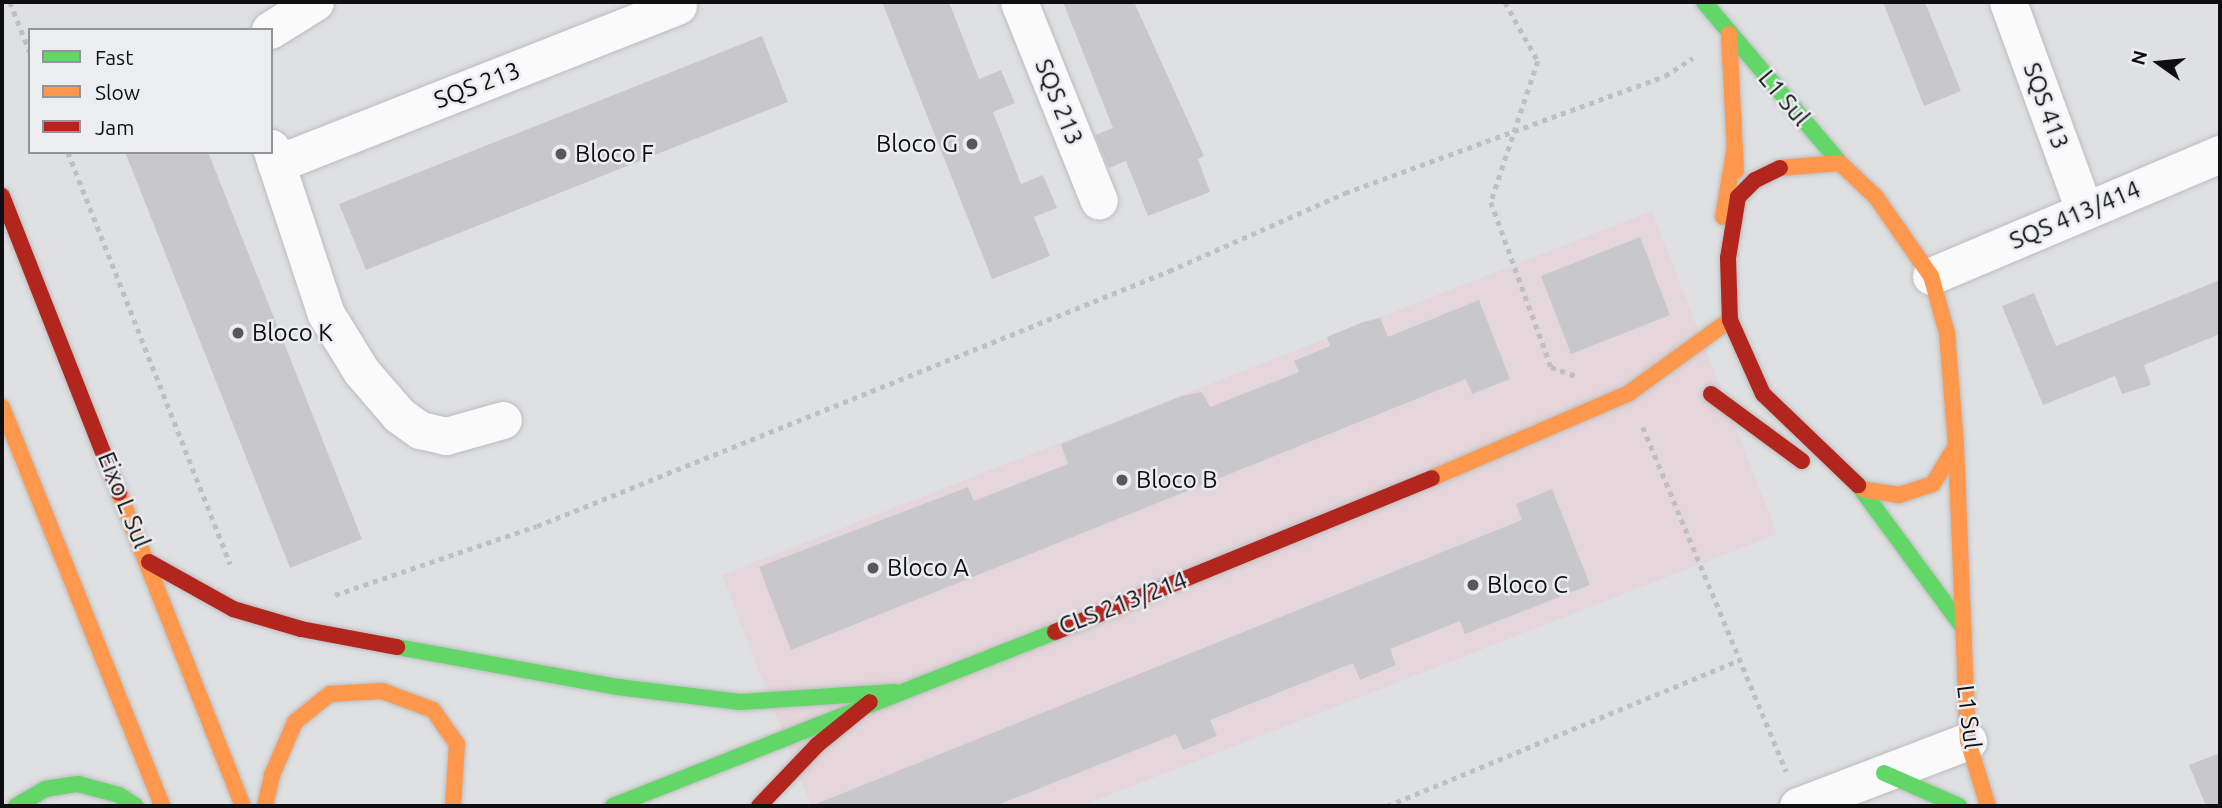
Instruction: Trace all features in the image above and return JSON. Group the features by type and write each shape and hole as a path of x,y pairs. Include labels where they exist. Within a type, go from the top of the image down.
{"street":[{"name":"SQS 213","path":"1019,2 1098,201"},
{"name":"L1 Sul","path":"1704,2 1840,163 1876,197 1931,276 1947,333 1956,446 1968,741 1988,806"},
{"name":"SQS 413","path":"2008,2 2084,210"},
{"path":"273,28 305,5"},
{"name":"SQS 213","path":"503,420 446,436 420,430 399,415 361,371 327,314 274,156 678,6"},
{"name":"L1 Sul","path":"1729,34 1738,197 1728,258 1730,320"},
{"path":"1711,289 1735,147"},
{"name":"SQS 413/414","path":"1931,276 2220,154"},
{"path":"1738,197 1755,180 1782,167 1840,163"},
{"name":"Eixo L Sul","path":"2,196 149,562 243,806"},
{"path":"1702,341 1706,315"},
{"path":"1730,320 1763,394 1824,457 1863,489 1962,626"},
{"name":"CLS 213/214","path":"613,806 895,692 1281,543 1629,393 1730,320"},
{"name":"CLS 213/214","path":"1629,393 1656,393"},
{"path":"1763,394 1704,394 1893,528"},
{"path":"2,407 162,806"},
{"path":"1863,489 1899,495 1933,484 1956,446"},
{"path":"149,562 233,609 301,629 605,685 740,702 895,692"},
{"path":"265,806 272,775 295,722 330,694 382,691 433,710 457,744 457,792 453,806"},
{"path":"759,806 817,746 870,702"},
{"path":"1798,806 1968,741"},
{"path":"1884,773 1959,806"},
{"path":"16,806 45,789 78,784 119,795 136,806"}],"path":[{"path":"10,2 28,47"},
{"path":"330,597 537,526 1169,271 1345,193 1665,76 1729,34"},
{"path":"69,154 232,571"},
{"path":"1387,806 1740,660"}],"shaded area":[{"path":"1652,211 1777,534 1081,806 811,806 722,575"}],"building":[{"name":"Bloco G","path":"882,2 949,2 979,79 1001,70 1015,103 993,112 1021,184 1043,175 1057,208 1034,217 1050,256 992,279"},
{"path":"1063,2 1134,2 1204,156 1198,159 1210,192 1148,216 1126,161 1109,168 1095,135 1113,128"},
{"path":"1883,2 1925,2 1961,91 1924,106"},
{"name":"Bloco F","path":"762,36 788,102 366,270 339,204"},
{"name":"Bloco K","path":"126,154 209,154 362,539 290,568"},
{"path":"1640,237 1670,315 1571,354 1541,276"},
{"path":"2220,280 2220,334 2144,365 2151,385 2122,394 2115,376 2043,405 2002,306 2034,293 2056,346"},
{"path":"1479,300 1510,379 1472,394 1466,379 791,650 759,567 968,487 974,501 1068,464 1061,444 1182,396 1202,392 1210,407 1299,372 1294,361 1330,346 1327,337 1363,322 1380,318 1388,337"},
{"path":"1552,489 1590,585 1465,634 1460,621 1390,649 1396,665 1360,680 1353,663 1210,720 1217,736 1183,750 1176,734 995,806 811,806 1522,520 1516,504"},
{"path":"2220,753 2220,806 2206,806 2189,765"}],"traffic: fast":[{"path":"1704,2 1840,163"},
{"path":"1858,485 1962,626"},
{"path":"613,806 1055,632"},
{"path":"397,647 618,687 740,702 895,692"},
{"path":"1884,773 1959,806"},
{"path":"16,806 45,789 78,784 119,795 136,806"}],"traffic: slow":[{"path":"1729,34 1736,171"},
{"path":"1723,217 1735,147"},
{"path":"1780,168 1840,163 1876,197 1931,276 1947,333 1956,446 1933,484 1899,495 1863,489"},
{"path":"1432,478 1629,393 1730,320"},
{"path":"2,407 162,806"},
{"path":"1956,446 1968,741 1988,806"},
{"path":"119,493 243,806"},
{"path":"265,806 272,775 295,722 330,694 382,691 433,710 457,744 453,806"}],"traffic: jam":[{"path":"1780,168 1755,180 1738,197 1728,258 1730,320 1763,394 1858,485"},
{"path":"2,196 119,493"},
{"path":"1711,394 1802,461"},
{"path":"1055,632 1432,478"},
{"path":"149,562 233,609 301,629 397,647"},
{"path":"759,806 817,745 870,702"}],"place":[{"name":"Bloco G","path":"972,144"},
{"name":"Bloco F","path":"561,154"},
{"name":"Bloco K","path":"238,333"},
{"name":"Bloco B","path":"1122,480"},
{"name":"Bloco A","path":"873,568"},
{"name":"Bloco C","path":"1473,585"}]}
